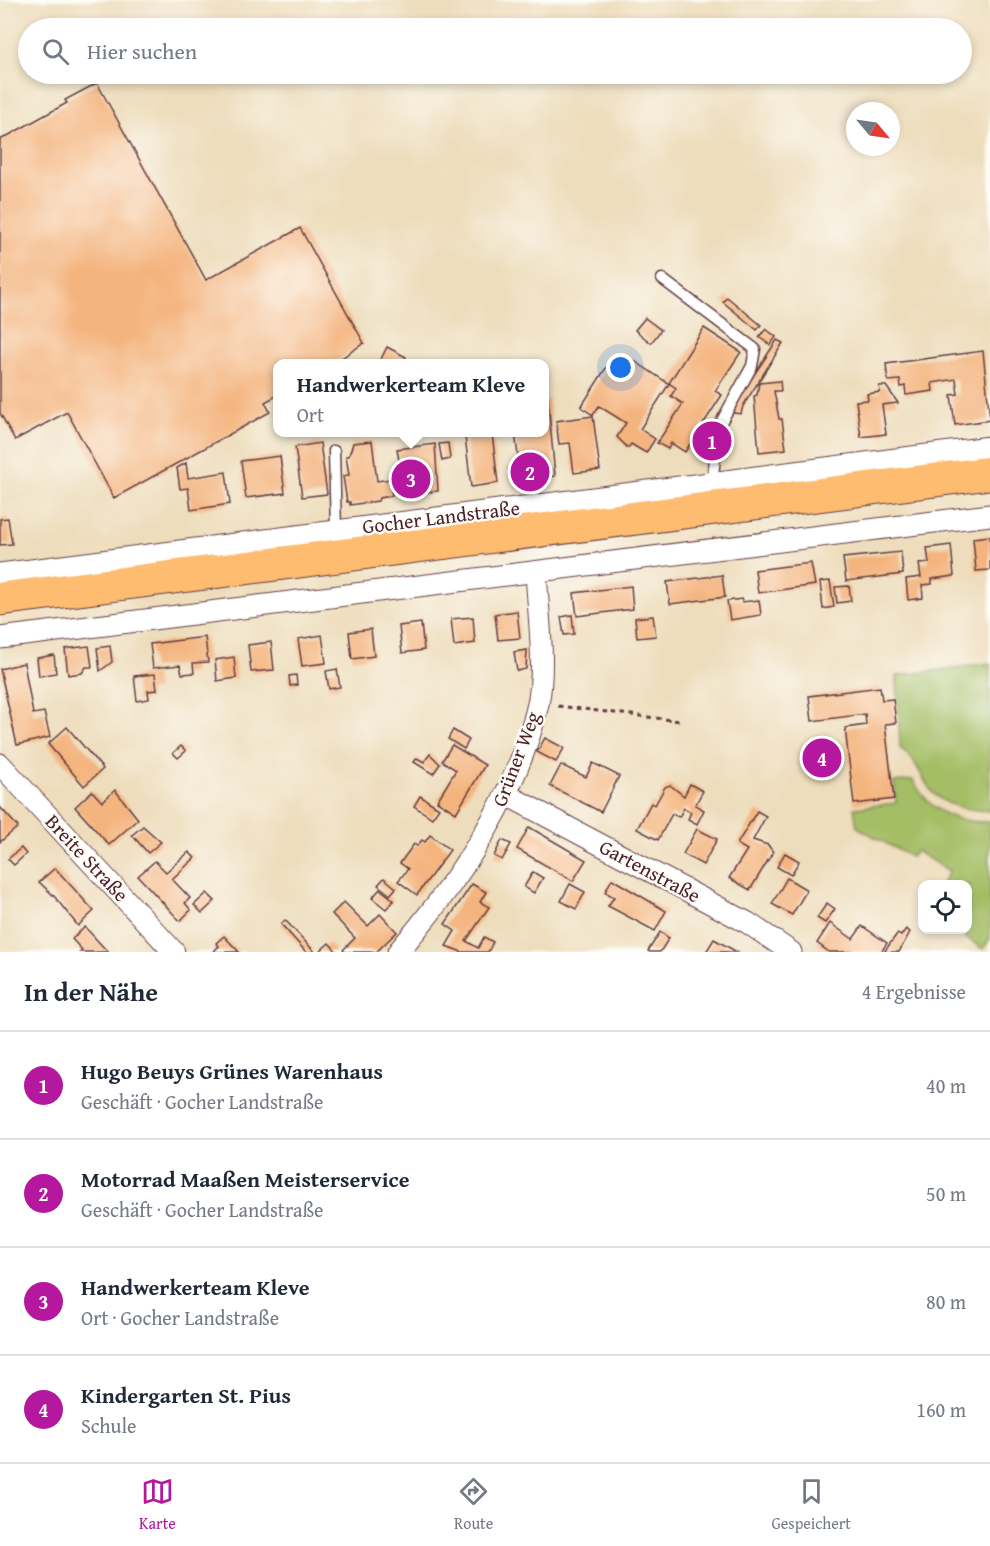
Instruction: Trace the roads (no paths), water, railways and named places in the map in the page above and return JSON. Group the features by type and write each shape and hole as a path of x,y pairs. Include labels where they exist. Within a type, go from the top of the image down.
{"main road":[{"name":"Gocher Landstraße","path":"0,599 990,473"}],"street":[{"name":"Gocher Landstraße","path":"0,573 990,447"},
{"path":"0,638 990,514"},
{"name":"Grüner Weg","path":"398,952 438,905 507,795 538,703 540,643 536,572"},
{"name":"Breite Straße","path":"0,764 174,952"},
{"name":"Gartenstraße","path":"507,795 748,923 791,952"}],"lane":[{"path":"662,279 755,349 752,366 719,426 712,483"},
{"path":"334,451 336,531"}],"place":[{"name":"Hugo Beuys Grünes Warenhaus","path":"712,441"},
{"name":"Motorrad Maaßen Meisterservice","path":"530,472"},
{"name":"Handwerkerteam Kleve","path":"411,479"},
{"name":"Kindergarten St. Pius","path":"822,758"}]}
